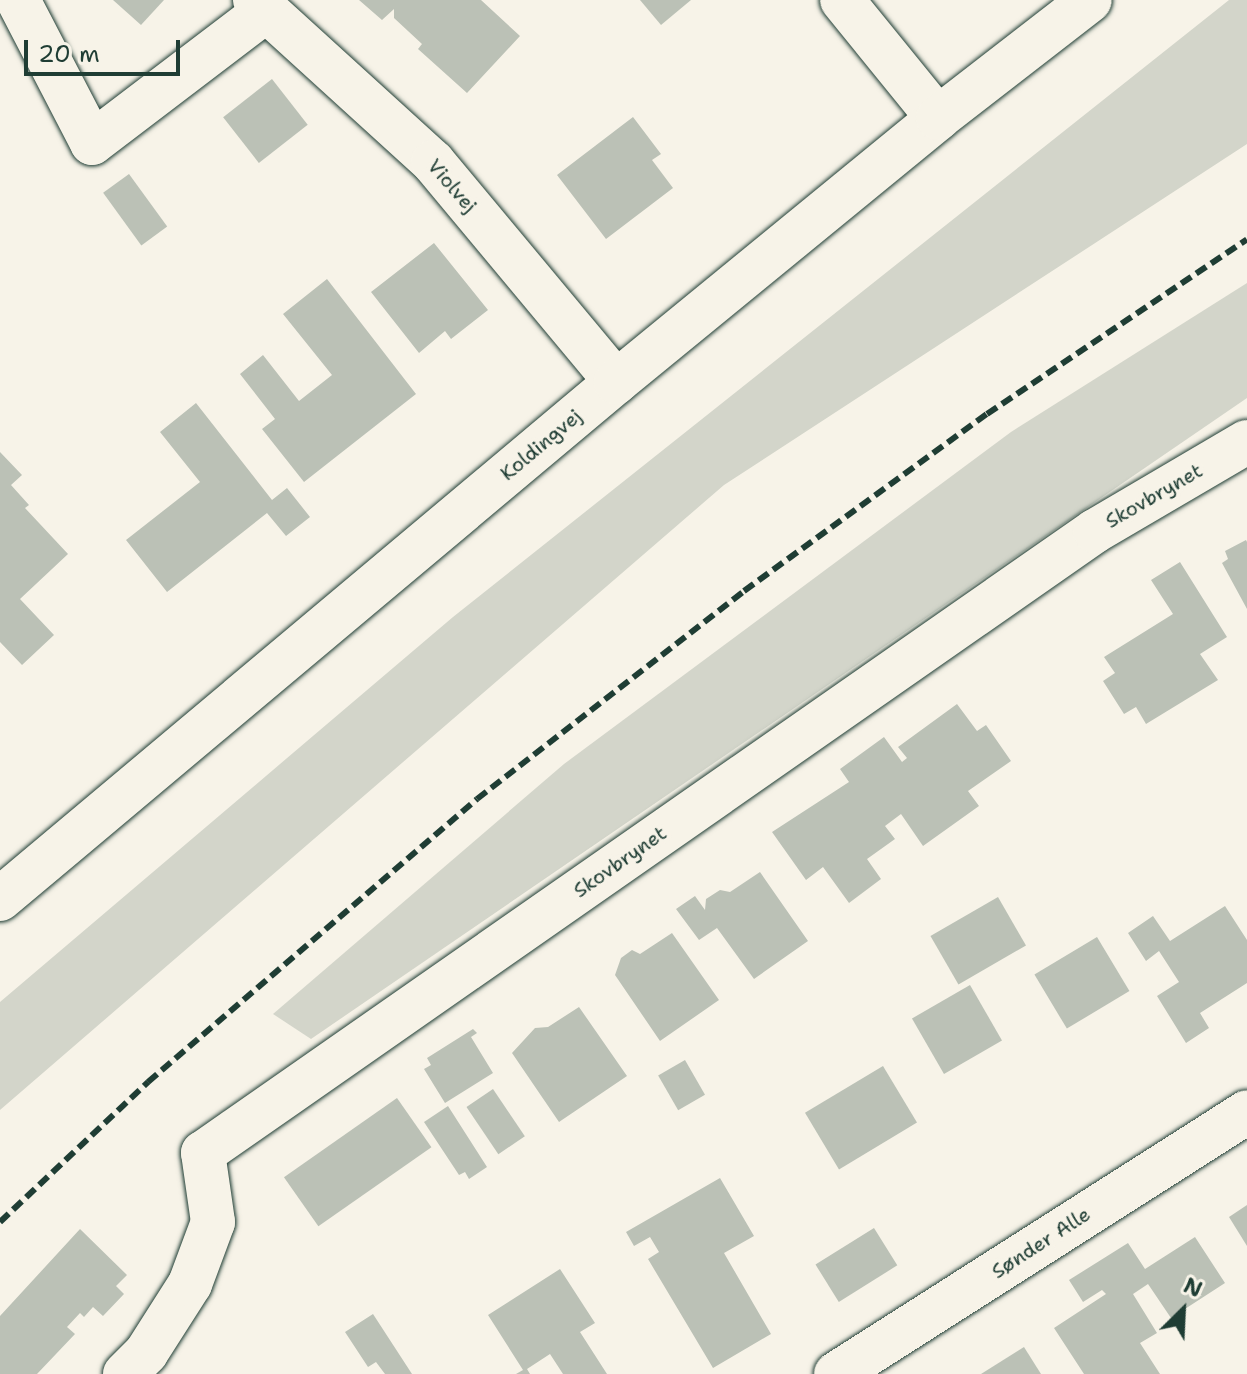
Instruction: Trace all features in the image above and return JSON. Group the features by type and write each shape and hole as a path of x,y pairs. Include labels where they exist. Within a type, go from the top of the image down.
{"street":[{"name":"Violvej","path":"18,0 92,143 260,6 433,162 616,382"},
{"path":"842,0 938,118"},
{"name":"Koldingvej","path":"0,899 616,382 938,118 1090,0"},
{"name":"Skovbrynet","path":"125,1374 146,1353 190,1284 213,1222 203,1153 1095,531 1247,442"},
{"name":"Sønder Alle","path":"836,1374 1247,1112"}],"shaded area":[{"path":"1229,0 1247,0 1247,144 724,485 0,1110 0,1002 453,617"},
{"path":"1247,283 1247,398 311,1039 273,1014 564,764 1011,432"}],"building":[{"path":"113,0 164,0 141,25"},
{"path":"359,0 481,0 520,36 467,93 418,49 422,44 394,18 394,9 382,20"},
{"path":"640,0 691,0 661,25"},
{"path":"272,79 308,125 259,163 223,117"},
{"path":"633,117 661,154 652,160 673,188 606,239 557,175"},
{"path":"129,174 167,227 141,245 103,193"},
{"path":"434,243 488,310 451,339 445,331 419,353 371,292"},
{"path":"327,279 416,394 304,482 262,429 275,419 240,374 263,355 299,401 332,375 283,314"},
{"path":"196,403 272,500 287,488 310,517 286,536 267,513 167,592 126,540 200,482 160,432"},
{"path":"0,452 22,475 11,485 29,505 25,508 68,554 20,599 54,635 22,665 0,642"},
{"path":"1246,540 1247,609 1222,563 1228,559 1225,551"},
{"path":"1180,562 1227,637 1200,654 1218,680 1146,724 1136,707 1124,714 1103,681 1115,673 1104,657 1173,614 1151,580"},
{"path":"957,704 977,731 986,725 1011,761 968,791 979,806 923,846 901,814 885,826 895,839 867,859 881,879 849,903 823,867 806,880 772,832 849,782 840,769 884,737 902,762 907,758 898,747"},
{"path":"760,872 808,941 754,979 717,928 699,940 676,909 695,896 705,910 706,899 720,890 730,892"},
{"path":"998,897 1026,945 958,984 930,936"},
{"path":"1225,906 1247,940 1247,983 1200,1013 1209,1028 1186,1043 1157,996 1179,982 1159,951 1146,961 1128,933 1153,916 1170,941"},
{"path":"672,933 719,1000 660,1041 615,975 621,958 632,950 640,954"},
{"path":"1097,937 1129,991 1067,1029 1034,975"},
{"path":"970,985 1002,1040 944,1074 912,1018"},
{"path":"579,1007 627,1076 559,1122 512,1053 535,1028 548,1027"},
{"path":"473,1029 477,1033 471,1037 493,1073 445,1103 424,1069 431,1065 427,1058"},
{"path":"685,1060 705,1095 678,1110 658,1076"},
{"path":"883,1066 917,1123 839,1169 805,1113"},
{"path":"493,1089 525,1136 498,1154 466,1107"},
{"path":"397,1098 431,1147 318,1226 284,1177"},
{"path":"448,1106 487,1167 469,1179 465,1172 459,1175 424,1122"},
{"path":"720,1178 754,1236 724,1253 771,1334 713,1368 648,1259 659,1252 650,1237 634,1246 626,1232"},
{"path":"1247,1205 1247,1246 1229,1217"},
{"path":"874,1228 897,1265 839,1302 815,1265"},
{"path":"80,1229 127,1275 116,1286 124,1294 103,1316 93,1307 84,1317 80,1313 67,1327 75,1334 37,1374 0,1374 0,1316"},
{"path":"1195,1237 1225,1283 1171,1318 1148,1284 1133,1294 1157,1333 1140,1343 1160,1374 1084,1374 1054,1328 1106,1294 1102,1290 1083,1302 1069,1280 1128,1243 1145,1269"},
{"path":"560,1269 595,1323 580,1332 607,1374 563,1374 550,1354 527,1369 530,1374 516,1374 523,1370 488,1315"},
{"path":"373,1314 412,1374 385,1374 376,1362 368,1367 345,1332"},
{"path":"1024,1347 1041,1374 981,1374"}],"railway":[{"path":"0,1222 148,1082 477,799 744,591 987,414 1247,239"}]}
